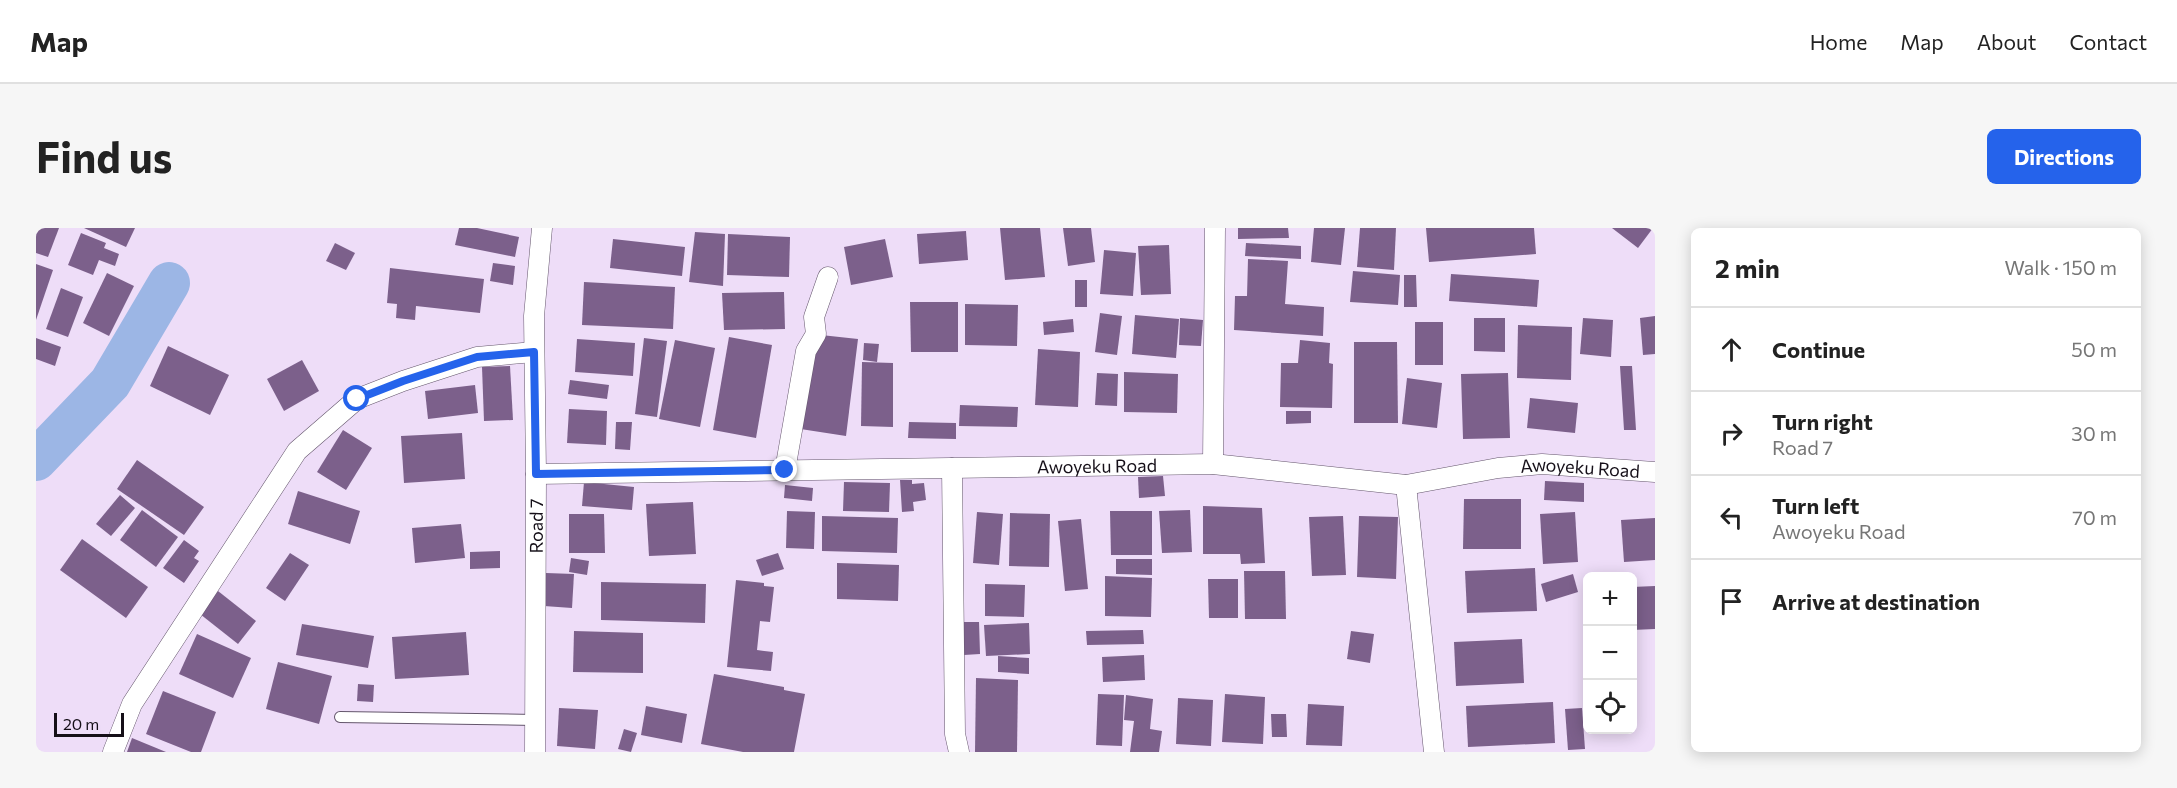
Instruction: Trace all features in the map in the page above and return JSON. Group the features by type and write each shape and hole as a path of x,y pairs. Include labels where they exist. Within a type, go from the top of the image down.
{"street":[{"name":"Road 7","path":"535,752 534,316 542,228"},
{"path":"1213,464 1215,228"},
{"path":"785,470 806,351 816,334 814,317 828,277"},
{"path":"113,752 132,704 297,451 357,399 477,357 534,352"},
{"name":"Awoyeku Road","path":"536,474 1213,464 1406,485 1498,468 1542,464 1655,472"},
{"path":"952,468 955,734 959,752"},
{"path":"1406,485 1434,752"}],"lane":[{"path":"340,717 535,720"}],"building":[{"path":"36,228 59,228 48,257 36,253"},
{"path":"84,228 135,228 126,247"},
{"path":"459,228 477,228 519,237 515,257 455,245"},
{"path":"1000,228 1040,228 1045,277 1005,280"},
{"path":"1063,228 1091,228 1095,262 1068,266"},
{"path":"1238,228 1288,228 1289,238 1238,239"},
{"path":"1314,228 1345,228 1341,265 1311,262"},
{"path":"1360,228 1396,228 1394,270 1357,267"},
{"path":"1426,228 1534,228 1536,254 1429,262"},
{"path":"1612,228 1653,228 1638,248"},
{"path":"966,231 968,260 919,264 917,234"},
{"path":"695,232 725,234 723,286 689,282"},
{"path":"81,233 106,243 104,248 119,254 115,266 99,260 93,275 68,265"},
{"path":"728,234 790,237 789,277 727,275"},
{"path":"613,239 685,247 682,276 610,268"},
{"path":"885,239 893,277 851,285 844,247"},
{"path":"335,243 355,253 346,270 326,261"},
{"path":"1246,243 1301,246 1301,259 1245,256"},
{"path":"1169,245 1171,294 1141,295 1138,246"},
{"path":"1104,250 1136,253 1133,296 1100,294"},
{"path":"1248,259 1288,261 1285,304 1324,307 1323,336 1234,330 1235,296 1247,296"},
{"path":"493,263 515,266 513,285 490,281"},
{"path":"36,264 53,270 36,320"},
{"path":"390,268 484,279 480,313 416,306 415,320 396,318 397,304 387,303"},
{"path":"1353,271 1400,275 1398,305 1350,302"},
{"path":"107,273 134,286 109,336 83,323"},
{"path":"1451,274 1539,280 1537,307 1449,301"},
{"path":"1404,275 1416,275 1417,307 1404,307"},
{"path":"1075,280 1087,280 1087,307 1075,307"},
{"path":"584,282 675,287 673,329 582,325"},
{"path":"61,288 83,297 68,337 46,329"},
{"path":"784,292 785,329 724,330 722,293"},
{"path":"910,302 958,302 958,352 911,352"},
{"path":"965,304 1018,305 1017,346 965,345"},
{"path":"1100,313 1122,316 1117,355 1095,352"},
{"path":"1135,315 1179,319 1176,358 1132,354"},
{"path":"1655,316 1655,354 1643,355 1640,318"},
{"path":"1180,318 1203,320 1201,346 1179,345"},
{"path":"1474,318 1505,318 1505,352 1474,351"},
{"path":"1583,318 1613,320 1611,357 1580,354"},
{"path":"1073,319 1074,332 1044,335 1043,322"},
{"path":"1415,322 1443,322 1443,365 1415,365"},
{"path":"1518,325 1572,327 1571,380 1517,378"},
{"path":"821,335 858,339 846,436 794,428 801,382"},
{"path":"729,337 772,345 756,438 713,430"},
{"path":"36,338 61,347 55,366 36,359"},
{"path":"644,338 667,341 657,417 635,414"},
{"path":"577,339 635,343 633,376 575,372"},
{"path":"675,340 715,348 700,427 659,419"},
{"path":"1300,340 1330,343 1329,363 1333,364 1332,408 1280,407 1281,363 1298,363"},
{"path":"1354,342 1397,342 1398,423 1354,423"},
{"path":"864,343 879,344 877,362 863,360"},
{"path":"168,346 229,375 210,415 150,386"},
{"path":"1038,349 1080,352 1078,407 1035,405"},
{"path":"302,360 319,391 284,411 267,379"},
{"path":"862,362 893,363 893,427 861,426"},
{"path":"510,366 513,420 484,421 482,367"},
{"path":"1620,366 1632,366 1636,430 1624,430"},
{"path":"1124,372 1178,374 1177,413 1124,412"},
{"path":"1097,373 1118,374 1117,406 1095,405"},
{"path":"1508,373 1510,438 1463,439 1461,374"},
{"path":"1407,378 1442,383 1437,428 1402,424"},
{"path":"570,380 609,385 607,399 568,394"},
{"path":"475,385 478,413 428,419 425,391"},
{"path":"1530,398 1578,403 1575,433 1527,428"},
{"path":"960,405 1018,407 1017,427 959,426"},
{"path":"569,409 607,411 606,445 567,443"},
{"path":"1286,411 1311,411 1311,423 1286,424"},
{"path":"616,422 632,422 630,450 615,449"},
{"path":"909,422 956,423 956,439 908,438"},
{"path":"343,430 372,448 346,490 317,472"},
{"path":"462,433 465,479 404,483 401,436"},
{"path":"137,460 204,507 184,535 117,489"},
{"path":"1163,476 1165,496 1139,498 1138,477"},
{"path":"900,480 912,480 912,484 924,483 926,500 913,502 914,511 902,512"},
{"path":"1545,481 1584,483 1584,502 1544,500"},
{"path":"584,482 634,487 632,510 582,506"},
{"path":"844,482 890,483 889,512 843,511"},
{"path":"785,485 813,488 812,501 784,498"},
{"path":"298,491 360,511 350,544 288,524"},
{"path":"120,495 135,508 111,536 96,524"},
{"path":"1464,499 1521,499 1521,549 1463,549"},
{"path":"693,502 696,554 649,556 646,504"},
{"path":"1203,506 1262,508 1265,563 1241,564 1240,554 1203,554"},
{"path":"142,510 178,537 156,567 120,540"},
{"path":"1190,510 1192,552 1162,553 1159,511"},
{"path":"787,511 815,512 814,549 786,548"},
{"path":"1110,511 1152,511 1152,555 1111,555"},
{"path":"977,512 1003,514 999,565 973,563"},
{"path":"1575,512 1578,562 1543,564 1540,514"},
{"path":"1010,513 1050,514 1049,567 1009,566"},
{"path":"569,514 604,514 605,553 569,553"},
{"path":"822,516 898,518 897,553 822,551"},
{"path":"1343,516 1346,575 1312,576 1309,517"},
{"path":"1359,516 1398,517 1396,579 1357,577"},
{"path":"1655,518 1655,560 1624,562 1621,520"},
{"path":"1081,519 1088,589 1065,591 1058,521"},
{"path":"461,524 465,558 415,563 412,528"},
{"path":"82,539 148,587 126,618 60,570"},
{"path":"184,540 199,551 194,558 199,561 184,583 163,568"},
{"path":"500,551 500,568 470,569 470,552"},
{"path":"290,553 309,565 285,601 266,588"},
{"path":"778,553 784,569 762,576 756,560"},
{"path":"571,558 589,561 587,575 569,572"},
{"path":"1116,559 1152,559 1152,575 1116,574"},
{"path":"837,563 899,565 898,601 837,599"},
{"path":"1535,568 1537,611 1467,613 1465,571"},
{"path":"1244,571 1285,571 1286,619 1245,619"},
{"path":"546,573 574,574 572,608 544,606"},
{"path":"1573,574 1578,592 1546,602 1541,584"},
{"path":"1105,576 1152,578 1151,617 1105,616"},
{"path":"1208,579 1238,579 1238,618 1209,618"},
{"path":"736,580 764,583 764,586 774,587 770,622 760,621 757,650 773,652 771,671 727,667"},
{"path":"601,582 706,584 705,623 601,620"},
{"path":"985,584 1025,585 1024,617 985,616"},
{"path":"1655,586 1655,629 1637,630 1637,587"},
{"path":"218,591 256,621 238,644 200,614"},
{"path":"962,622 979,622 980,654 964,655"},
{"path":"1029,623 1030,654 986,656 984,625"},
{"path":"302,624 374,636 368,668 296,655"},
{"path":"1143,630 1144,644 1087,645 1086,631"},
{"path":"574,631 643,633 643,673 573,672"},
{"path":"1351,631 1374,634 1370,663 1347,659"},
{"path":"466,632 469,675 395,679 392,637"},
{"path":"197,634 251,658 233,698 179,674"},
{"path":"1522,639 1524,683 1456,686 1454,642"},
{"path":"1144,655 1145,680 1103,682 1102,657"},
{"path":"998,656 1029,658 1029,674 998,672"},
{"path":"278,662 332,676 319,724 266,709"},
{"path":"714,674 784,687 784,690 805,694 794,752 743,752 701,744"},
{"path":"976,678 1018,680 1017,752 975,752"},
{"path":"358,684 374,685 373,702 357,701"},
{"path":"163,691 216,712 201,752 191,752 146,734"},
{"path":"1098,694 1124,695 1122,746 1096,745"},
{"path":"1225,694 1265,697 1263,744 1222,742"},
{"path":"1126,695 1153,699 1150,729 1162,731 1159,752 1130,752 1134,721 1124,720"},
{"path":"1178,698 1213,700 1211,746 1176,744"},
{"path":"1553,702 1555,743 1468,747 1466,706"},
{"path":"1308,704 1344,706 1342,746 1306,745"},
{"path":"646,706 687,714 682,743 641,735"},
{"path":"559,708 598,710 595,749 557,746"},
{"path":"1582,708 1585,749 1568,750 1565,709"},
{"path":"1271,714 1286,714 1287,737 1272,737"},
{"path":"624,729 637,733 631,752 618,749"},
{"path":"132,738 166,752 127,752"}],"waterway":[{"path":"36,460 110,383 169,283"}],"route":[{"path":"357,399 477,357 534,352 536,474 785,470"}]}
